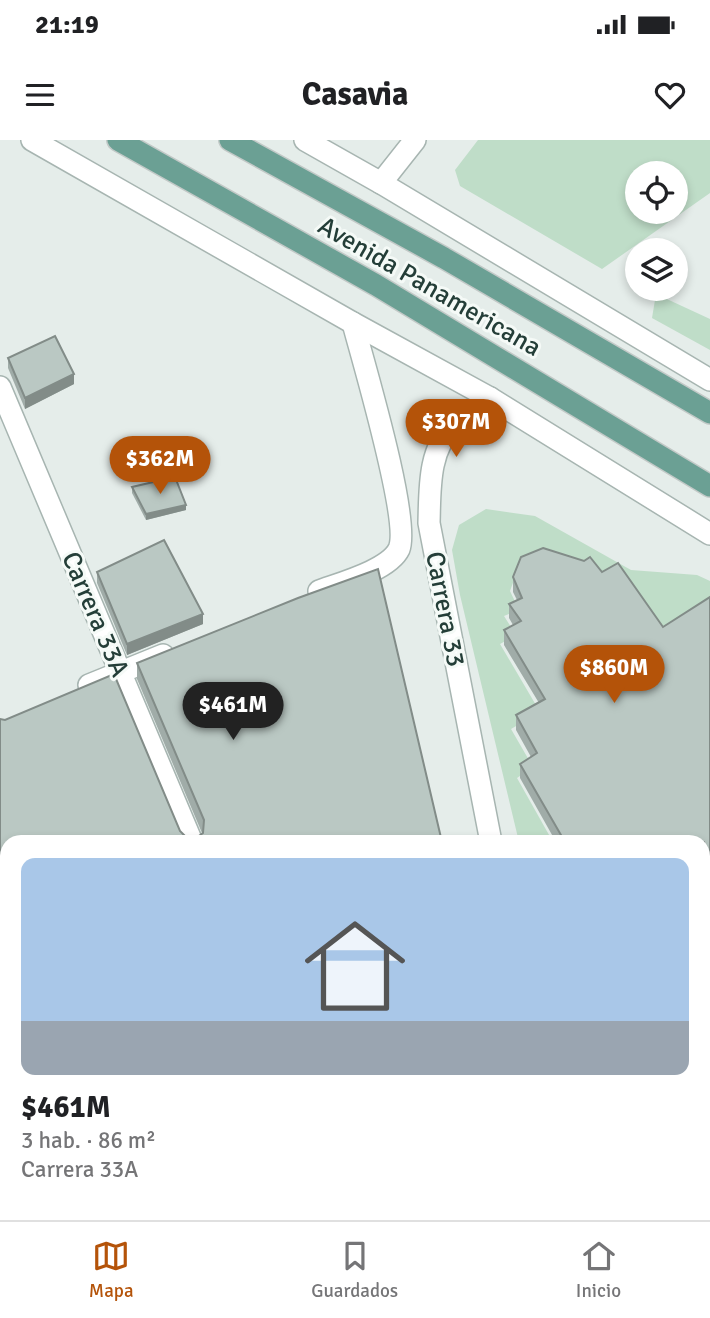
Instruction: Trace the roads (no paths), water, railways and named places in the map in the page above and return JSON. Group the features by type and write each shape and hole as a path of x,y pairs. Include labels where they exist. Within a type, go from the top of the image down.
{"main road":[{"name":"Avenida Panamericana","path":"118,140 376,285 710,486"},
{"name":"Avenida Panamericana","path":"230,140 444,258 710,413"}],"street":[{"path":"32,140 490,398 710,534"},
{"path":"305,140 710,380"},
{"path":"381,183 415,140"},
{"name":"Carrera 33","path":"295,601 382,566 398,550 402,533 399,502 353,323"},
{"name":"Carrera 33A","path":"0,387 189,835"},
{"name":"Carrera 33","path":"490,398 453,426 436,451 430,489 429,523 490,835"},
{"path":"72,693 183,647"}]}
